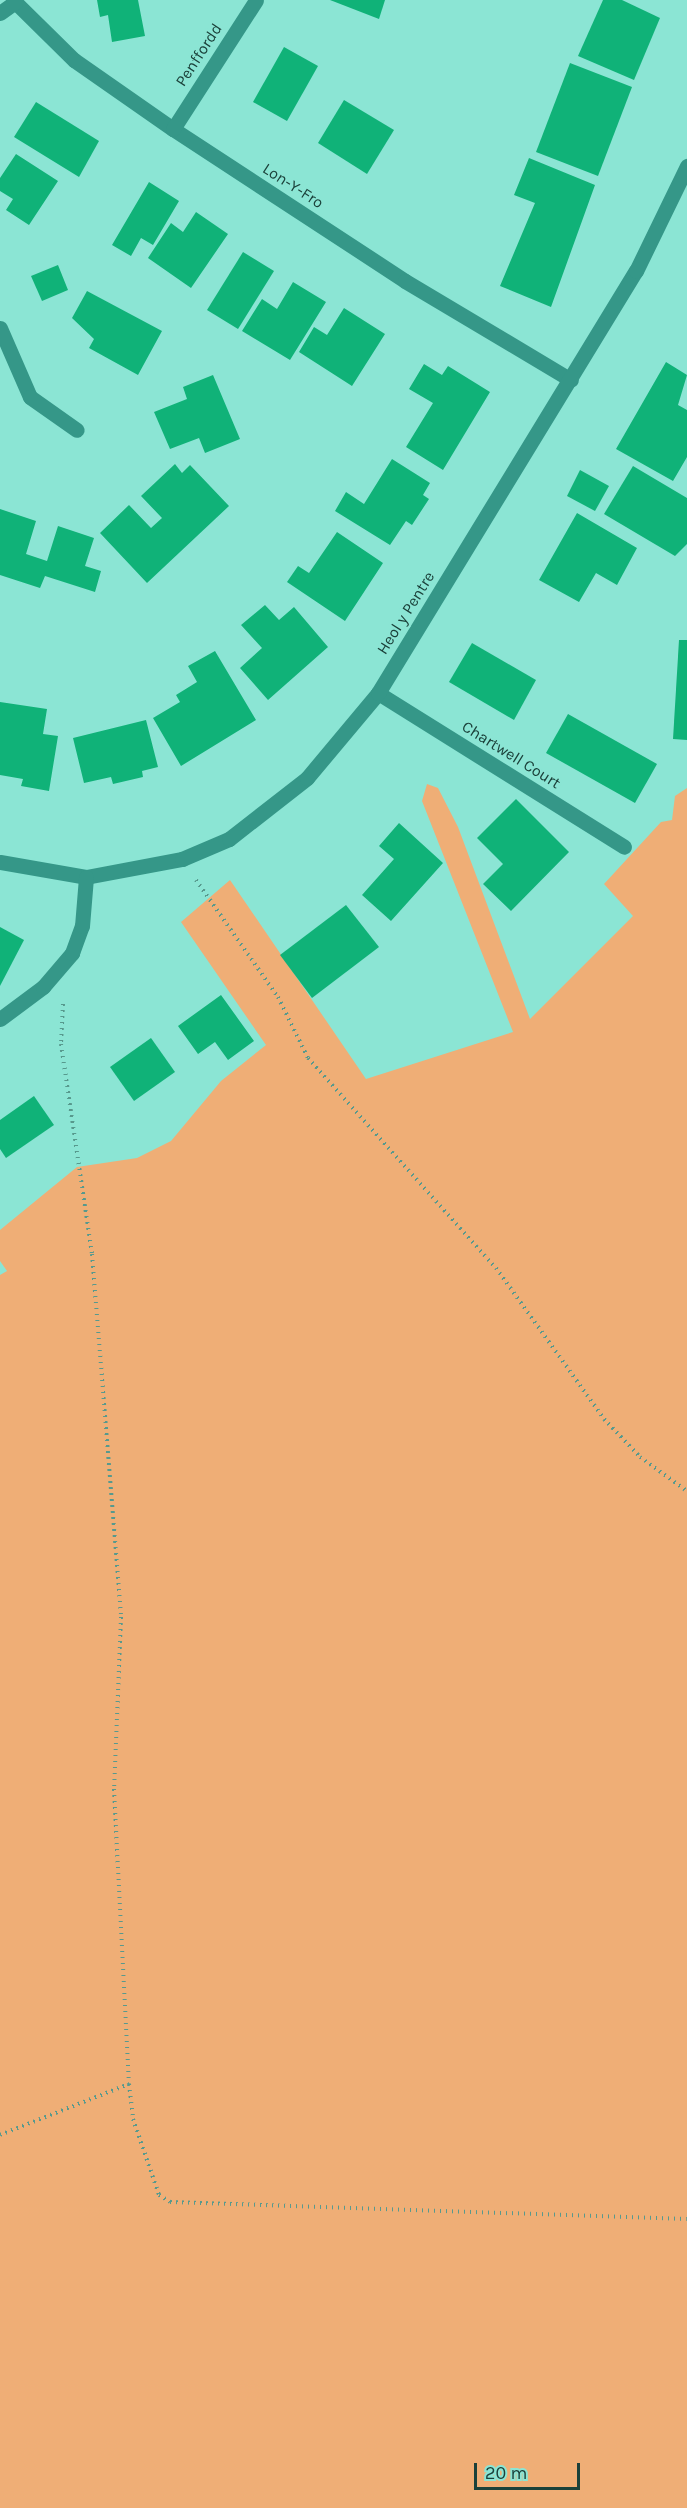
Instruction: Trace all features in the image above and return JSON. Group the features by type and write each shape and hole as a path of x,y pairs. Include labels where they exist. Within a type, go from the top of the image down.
{"street":[{"name":"Penffordd","path":"173,129 256,0"},
{"name":"Lon-Y-Fro","path":"14,1 74,60 173,129 405,281 571,380"},
{"path":"0,13 14,1"},
{"name":"Heol y Pentre","path":"0,862 86,877 182,859 229,839 275,808 378,693 636,271 687,166"},
{"path":"0,328 30,397 77,430"},
{"name":"Chartwell Court","path":"378,693 624,847"},
{"path":"0,1019 43,987 61,966 82,926 86,877"}],"path":[{"path":"182,859 278,997 308,1058 496,1268 604,1419 640,1457 687,1491"},
{"path":"61,966 61,1044 92,1254 121,1617 114,1789 129,2084 133,2119 159,2195 170,2202 687,2219"},
{"path":"0,2135 129,2084"}],"shaded area":[{"path":"427,784 438,788 458,827 530,1019 633,916 604,884 661,822 672,820 675,796 687,788 687,2508 0,2508 0,1275 7,1271 0,1261 0,1230 77,1167 137,1158 171,1141 221,1081 266,1045 181,922 230,880 366,1079 513,1032 422,801"}],"building":[{"path":"97,0 138,0 145,36 112,42 108,15 100,17"},
{"path":"330,0 385,0 379,19"},
{"path":"603,0 622,0 660,18 634,80 578,56"},
{"path":"284,47 318,66 287,121 253,102"},
{"path":"570,63 632,87 598,176 536,152"},
{"path":"344,100 394,130 367,174 318,143"},
{"path":"36,102 99,141 79,177 14,137"},
{"path":"16,154 58,181 29,225 6,210 13,199 0,191 0,178"},
{"path":"529,158 595,185 551,307 500,286 535,203 514,195"},
{"path":"149,182 179,201 153,245 141,238 131,256 112,245"},
{"path":"196,212 228,234 191,288 148,258 171,223 183,232"},
{"path":"243,252 274,271 238,329 207,310"},
{"path":"58,265 68,290 42,301 31,276"},
{"path":"293,282 326,302 290,360 242,331 262,299 277,309"},
{"path":"87,291 162,331 138,375 89,348 94,339 72,318"},
{"path":"344,308 385,334 352,386 299,352 314,327 327,335"},
{"path":"666,362 687,375 678,405 687,410 687,457 673,481 616,449"},
{"path":"424,364 442,375 448,366 490,392 443,470 406,447 433,403 409,389"},
{"path":"213,375 240,439 205,453 199,438 170,449 154,412 187,399 183,387"},
{"path":"392,459 430,483 423,495 429,499 412,525 406,521 390,545 335,511 346,492 364,504"},
{"path":"175,464 182,473 190,465 229,506 147,583 100,533 129,505 151,528 162,518 141,496"},
{"path":"633,466 687,498 687,544 675,556 604,514"},
{"path":"580,470 609,486 595,511 567,496"},
{"path":"0,509 36,521 26,554 47,561 58,526 94,538 85,566 101,571 95,592 45,576 40,588 0,575"},
{"path":"577,513 637,548 617,585 596,573 579,602 539,580"},
{"path":"337,532 383,563 345,621 287,582 298,566 309,573"},
{"path":"265,605 279,620 294,607 328,647 268,700 240,668 262,648 241,625"},
{"path":"679,640 687,640 687,740 673,739"},
{"path":"472,643 536,680 514,720 449,682"},
{"path":"215,651 256,720 181,766 153,718 180,702 176,695 197,682 188,666"},
{"path":"0,702 47,709 43,734 58,736 49,791 21,786 23,779 0,775"},
{"path":"568,714 657,764 635,803 546,753"},
{"path":"146,720 158,767 142,771 143,777 113,784 111,777 84,783 73,738"},
{"path":"516,799 569,852 511,911 483,884 503,864 477,838"},
{"path":"399,823 443,863 391,921 362,895 394,859 379,846"},
{"path":"346,905 379,947 312,998 280,955"},
{"path":"0,927 24,940 0,986"},
{"path":"221,995 254,1041 228,1060 215,1042 198,1054 178,1026"},
{"path":"151,1038 175,1072 134,1101 110,1067"},
{"path":"34,1096 54,1125 6,1158 0,1149 0,1120"}]}
